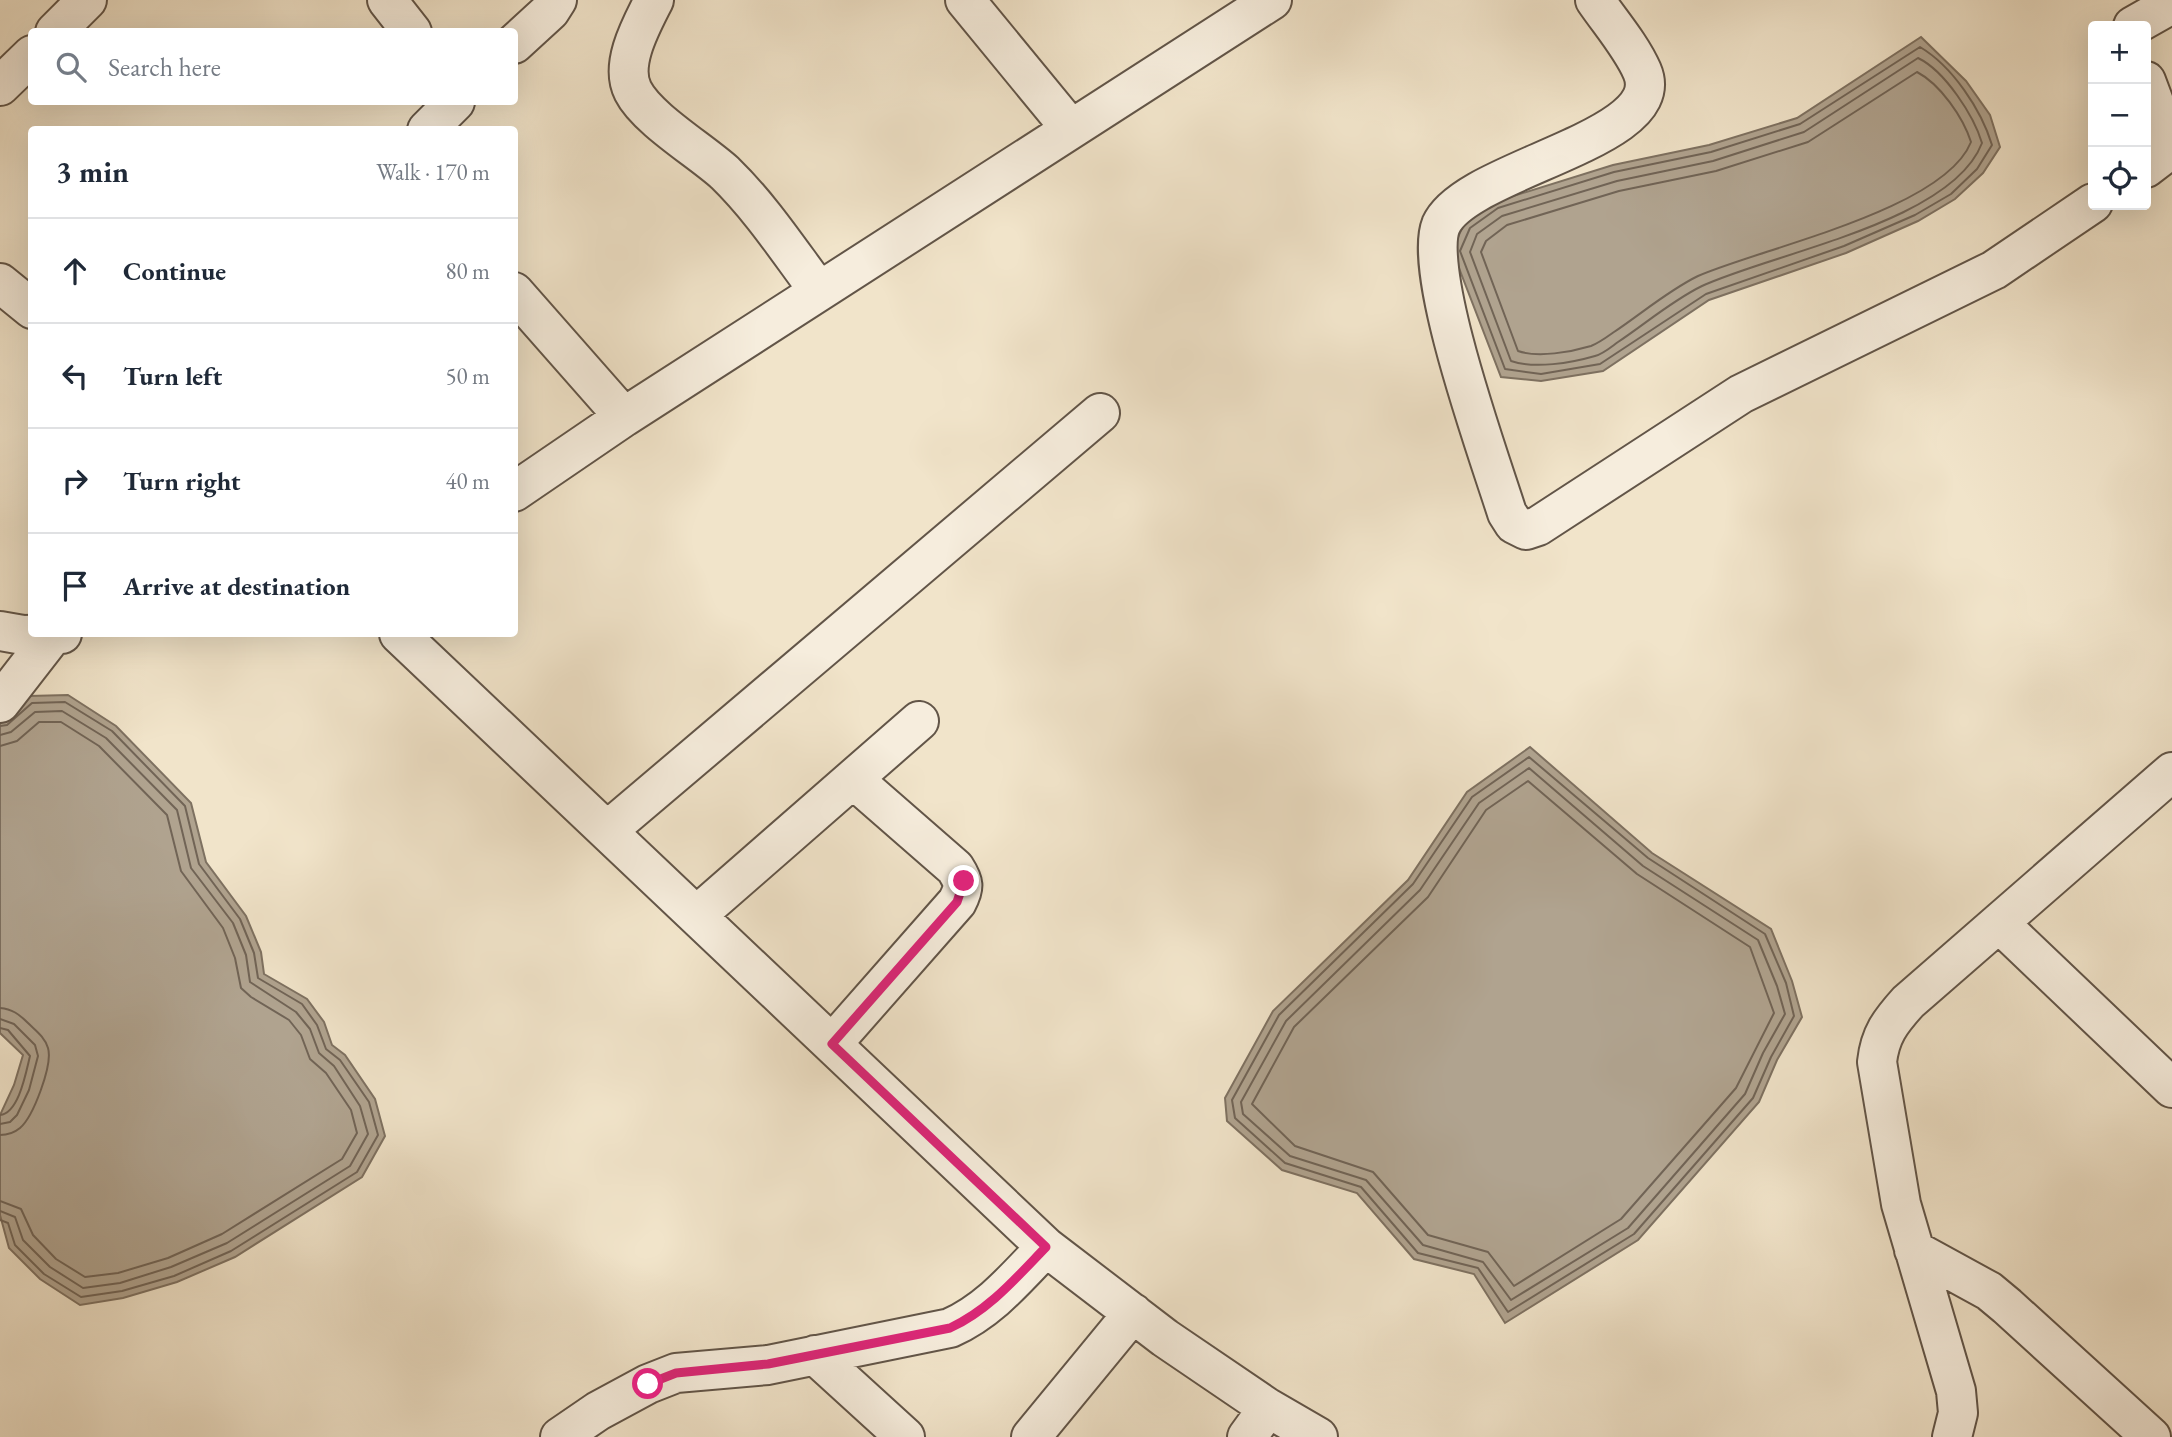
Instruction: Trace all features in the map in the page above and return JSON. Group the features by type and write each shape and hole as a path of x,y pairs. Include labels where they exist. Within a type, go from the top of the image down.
{"street":[{"path":"59,28 87,0"},
{"path":"387,0 409,28"},
{"path":"518,40 550,11 557,0"},
{"path":"654,0 639,30 632,53 628,74 632,91 645,107 740,189 820,291"},
{"path":"965,0 1071,129"},
{"path":"518,489 624,417 1272,0"},
{"path":"1595,0 1643,72 1644,95 1630,115 1608,132 1478,190 1453,207 1441,226 1438,248 1445,304 1457,354 1507,513 1514,524 1526,530 1538,526 1741,394 1994,270 2088,206"},
{"path":"2142,21 2172,4"},
{"path":"0,86 28,59"},
{"path":"2147,84 2169,142 2167,152 2151,164"},
{"path":"431,126 452,105"},
{"path":"0,283 28,306"},
{"path":"518,297 624,417"},
{"path":"607,831 1100,414"},
{"path":"0,631 28,633"},
{"path":"0,703 55,637"},
{"path":"402,637 1046,1247 1133,1313 1258,1422 1318,1437"},
{"path":"696,915 919,721"},
{"path":"1952,1437 1958,1413 1956,1391 1901,1204 1877,1062 1880,1041 1888,1024 1908,1002 2172,772"},
{"path":"832,1044 957,902 963,891 964,881 955,868 853,779"},
{"path":"1999,923 2172,1088"},
{"path":"560,1437 598,1411 648,1384 676,1373 740,1369 950,1328 971,1319 995,1300 1046,1247"},
{"path":"1914,1250 1989,1291 2151,1437"},
{"path":"1031,1437 1133,1313"},
{"path":"815,1355 905,1437"}],"water":[{"path":"1921,37 1966,81 1990,115 2000,147 1983,173 1955,199 1918,221 1846,253 1709,300 1603,371 1541,381 1501,377 1452,250 1464,224 1494,202 1613,165 1709,145 1797,118"},
{"path":"68,695 116,726 191,803 206,862 246,916 261,952 264,974 307,999 324,1022 332,1045 345,1055 375,1099 385,1136 362,1177 235,1257 177,1282 123,1298 80,1305 40,1279 9,1248 0,1215 0,1115 14,1085 23,1055 0,1033 0,722 29,696"},
{"path":"1530,747 1652,853 1771,929 1792,981 1802,1017 1777,1060 1759,1102 1638,1240 1505,1323 1474,1274 1414,1259 1357,1193 1282,1170 1227,1121 1225,1098 1273,1011 1408,880 1467,792"}],"route":[{"path":"648,1384 676,1373 740,1369 950,1328 971,1319 995,1300 1046,1247 832,1044 957,902 963,891 964,881"}]}
